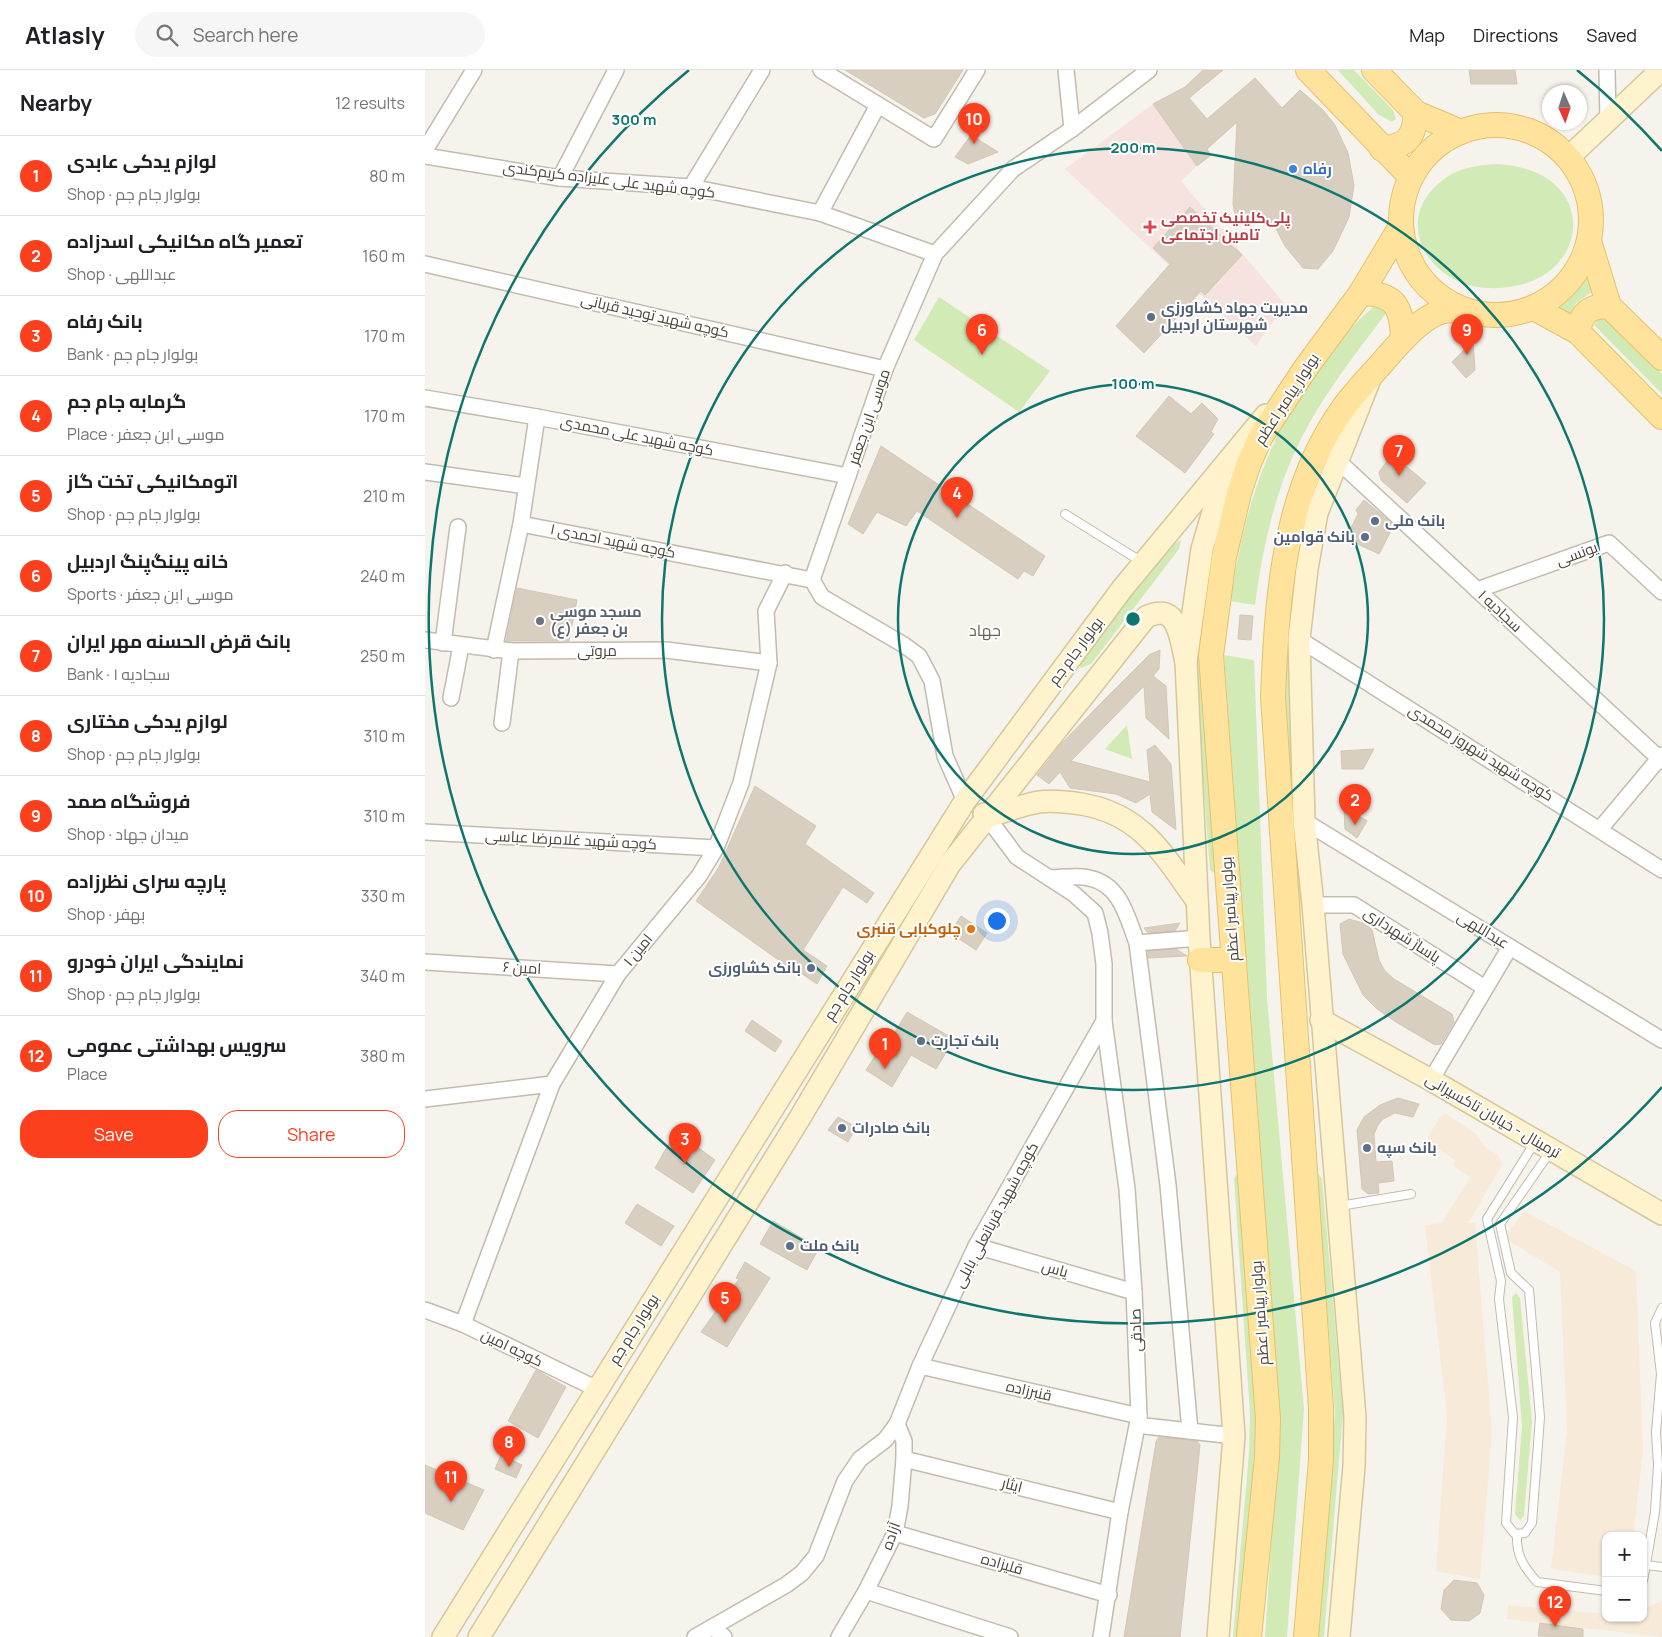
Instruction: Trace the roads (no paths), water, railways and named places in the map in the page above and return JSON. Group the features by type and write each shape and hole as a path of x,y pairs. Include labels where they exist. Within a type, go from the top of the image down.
{"main road":[{"path":"1308,70 1411,177"},
{"path":"1374,70 1416,113 1461,132"},
{"path":"1568,158 1661,70"},
{"path":"1382,149 1396,147 1408,141 1415,128 1416,113"},
{"path":"1306,1637 1321,1460 1321,1408 1273,697 1276,621 1285,553 1295,514 1313,462 1341,410 1410,332 1442,311 1463,310 1487,315 1511,314 1534,308 1559,292 1578,268 1589,241 1591,211 1583,183 1568,158 1545,139 1519,128 1489,126 1461,132 1441,143 1423,158 1411,177 1402,202 1400,228 1407,254 1420,278 1439,297 1463,310"},
{"name":"بولوار پیامبر اعظم","path":"1249,1637 1267,1457 1268,1419 1211,655 1224,557 1239,493 1249,463 1261,436 1305,369 1361,293 1400,228"},
{"path":"1589,241 1609,306 1662,358"},
{"path":"1361,293 1381,293 1395,305 1403,319 1403,339"},
{"path":"1578,332 1580,318 1588,310 1599,306 1609,306"},
{"path":"1534,308 1578,332 1662,417"},
{"name":"بولوار جام جم","path":"443,1637 965,801 1143,563 1305,369"},
{"path":"1339,1637 1354,1466 1355,1417 1313,905 1304,821 1299,639 1307,569 1317,513 1372,376"},
{"path":"1218,1637 1233,1436 1197,901 1186,662 1202,549 1228,461"},
{"name":"بولوار جام جم","path":"479,1637 861,1018 950,864 1147,618 1157,612 1168,614 1175,619 1186,662"},
{"path":"1058,675 1085,695"},
{"path":"965,801 987,817 1039,802 1071,802 1108,810 1123,816 1162,853 1197,901"},
{"path":"1200,949 1234,960"},
{"path":"839,1000 861,1018"},
{"name":"ترمینال - خیابان تاکسیرانی","path":"1321,1020 1431,1080 1662,1214"},
{"path":"779,1099 801,1116"}],"street":[{"path":"425,150 474,70"},
{"path":"560,178 616,70"},
{"path":"691,188 762,70"},
{"path":"830,72 878,105 934,139 977,70"},
{"path":"1066,70 1072,129"},
{"name":"موسی ابن جعفر","path":"812,580 885,368 935,254 1013,168 1072,129 1149,70"},
{"path":"1607,70 1608,120"},
{"path":"821,213 878,105"},
{"name":"کوچه شهید علی علیزاده کریم‌کندی","path":"425,156 560,178 691,188 821,213 935,254"},
{"name":"کوچه شهید توحید قربانی","path":"425,264 885,368"},
{"name":"کوچه شهید علی محمدی","path":"425,398 537,417 849,476"},
{"path":"494,650 521,524 537,417"},
{"name":"سجادیه ۱","path":"1338,461 1661,759"},
{"path":"425,472 527,486"},
{"name":"کوچه شهید احمدی ۱","path":"521,524 785,573 812,580"},
{"path":"443,643 458,527"},
{"name":"یونسی","path":"1477,590 1609,543 1662,592"},
{"name":"امین ۱","path":"463,1324 552,1084 618,974 699,876 716,848 741,783 769,663 766,611 785,573"},
{"path":"812,580 822,597 904,645 919,656 932,681 945,756 965,801"},
{"name":"کوچه شهید شهروز محمدی","path":"1299,639 1662,870"},
{"name":"مروتی","path":"425,640 511,651 666,650 769,663"},
{"path":"451,698 461,646"},
{"path":"502,723 511,651"},
{"path":"1600,829 1661,759"},
{"name":"کوچه شهید قربانعلی بابلی","path":"695,1637 786,1585 802,1573 815,1556 845,1481 860,1459 885,1440 897,1424 920,1366 976,1246 1104,1021 1104,964 1095,913 1074,894 1017,856 987,817"},
{"name":"عبداللهی","path":"1304,821 1662,1040"},
{"name":"کوچه شهید غلامرضا عباسی","path":"425,832 716,848"},
{"path":"1049,878 1089,878 1111,887 1123,906 1137,943 1168,1185 1189,1431"},
{"name":"پاساژ شهرداری","path":"1313,905 1354,904 1485,988"},
{"path":"1137,943 1200,949"},
{"path":"1431,1080 1510,947"},
{"name":"امین ۶","path":"425,962 618,974"},
{"name":"صادقی","path":"1101,1637 1109,1595 1120,1512 1142,1421 1127,1189 1104,1021"},
{"path":"425,1099 552,1084"},
{"name":"یاس","path":"976,1246 1134,1292"},
{"name":"کوچه امین","path":"425,1310 463,1324 597,1389"},
{"name":"قنبرزاده","path":"920,1366 1142,1421 1189,1431 1233,1436"},
{"name":"آزاده","path":"839,1637 866,1591 895,1533 900,1506 904,1459 904,1441 897,1424"},
{"name":"ایثار","path":"904,1459 1120,1512"},
{"name":"قلیزاده","path":"895,1533 1109,1595"},
{"path":"866,1591 1010,1637"},
{"path":"713,1627 724,1637"}],"lane":[{"path":"1065,514 1143,563"},
{"path":"1544,1145 1500,1224 1511,1273 1529,1290 1541,1417 1532,1523 1525,1532 1517,1534 1511,1532 1506,1522 1513,1417 1499,1299 1501,1281 1487,1219 1544,1145"},
{"path":"1338,1206 1411,1194"},
{"path":"1647,1560 1659,1482 1656,1432 1661,1374 1655,1323 1662,1308"},
{"path":"1517,1534 1517,1546 1521,1564 1537,1582 1602,1590"},
{"path":"1647,1566 1662,1568"}],"place":[{"name":"پارچه‌ سرای نظرزاده","path":"974,144"},
{"name":"رفاه","path":"1293,169"},
{"name":"پلی‌کلینیک تخصصی تامین اجتماعی","path":"1150,227"},
{"name":"مدیریت جهاد کشاورزی شهرستان اردبیل","path":"1151,317"},
{"name":"خانه پینگ‌پنگ اردبیل","path":"982,355"},
{"name":"فروشگاه صمد","path":"1467,355"},
{"name":"بانک قرض الحسنه مهر ایران","path":"1399,476"},
{"name":"گرمابه جام جم","path":"957,518"},
{"name":"بانک ملی","path":"1375,521"},
{"name":"بانک قوامین","path":"1365,537"},
{"name":"مسجد موسی بن جعفر (ع)","path":"540,621"},
{"name":"تعمیر گاه مکانیکی اسدزاده","path":"1355,825"},
{"name":"چلوکبابی قنبری","path":"971,929"},
{"name":"بانک کشاورزی","path":"811,968"},
{"name":"بانک تجارت","path":"921,1041"},
{"name":"لوازم یدکی عابدی","path":"885,1069"},
{"name":"بانک صادرات","path":"842,1128"},
{"name":"بانک سپه","path":"1367,1148"},
{"name":"بانک رفاه","path":"685,1164"},
{"name":"بانک ملت","path":"790,1246"},
{"name":"اتومکانیکی تخت گاز","path":"725,1323"},
{"name":"لوازم یدکی مختاری","path":"509,1467"},
{"name":"نمایندگی ایران خودرو","path":"451,1502"},
{"name":"سرویس بهداشتی عمومی","path":"1555,1627"}],"district":[{"name":"جهاد","path":"985,630"}]}
